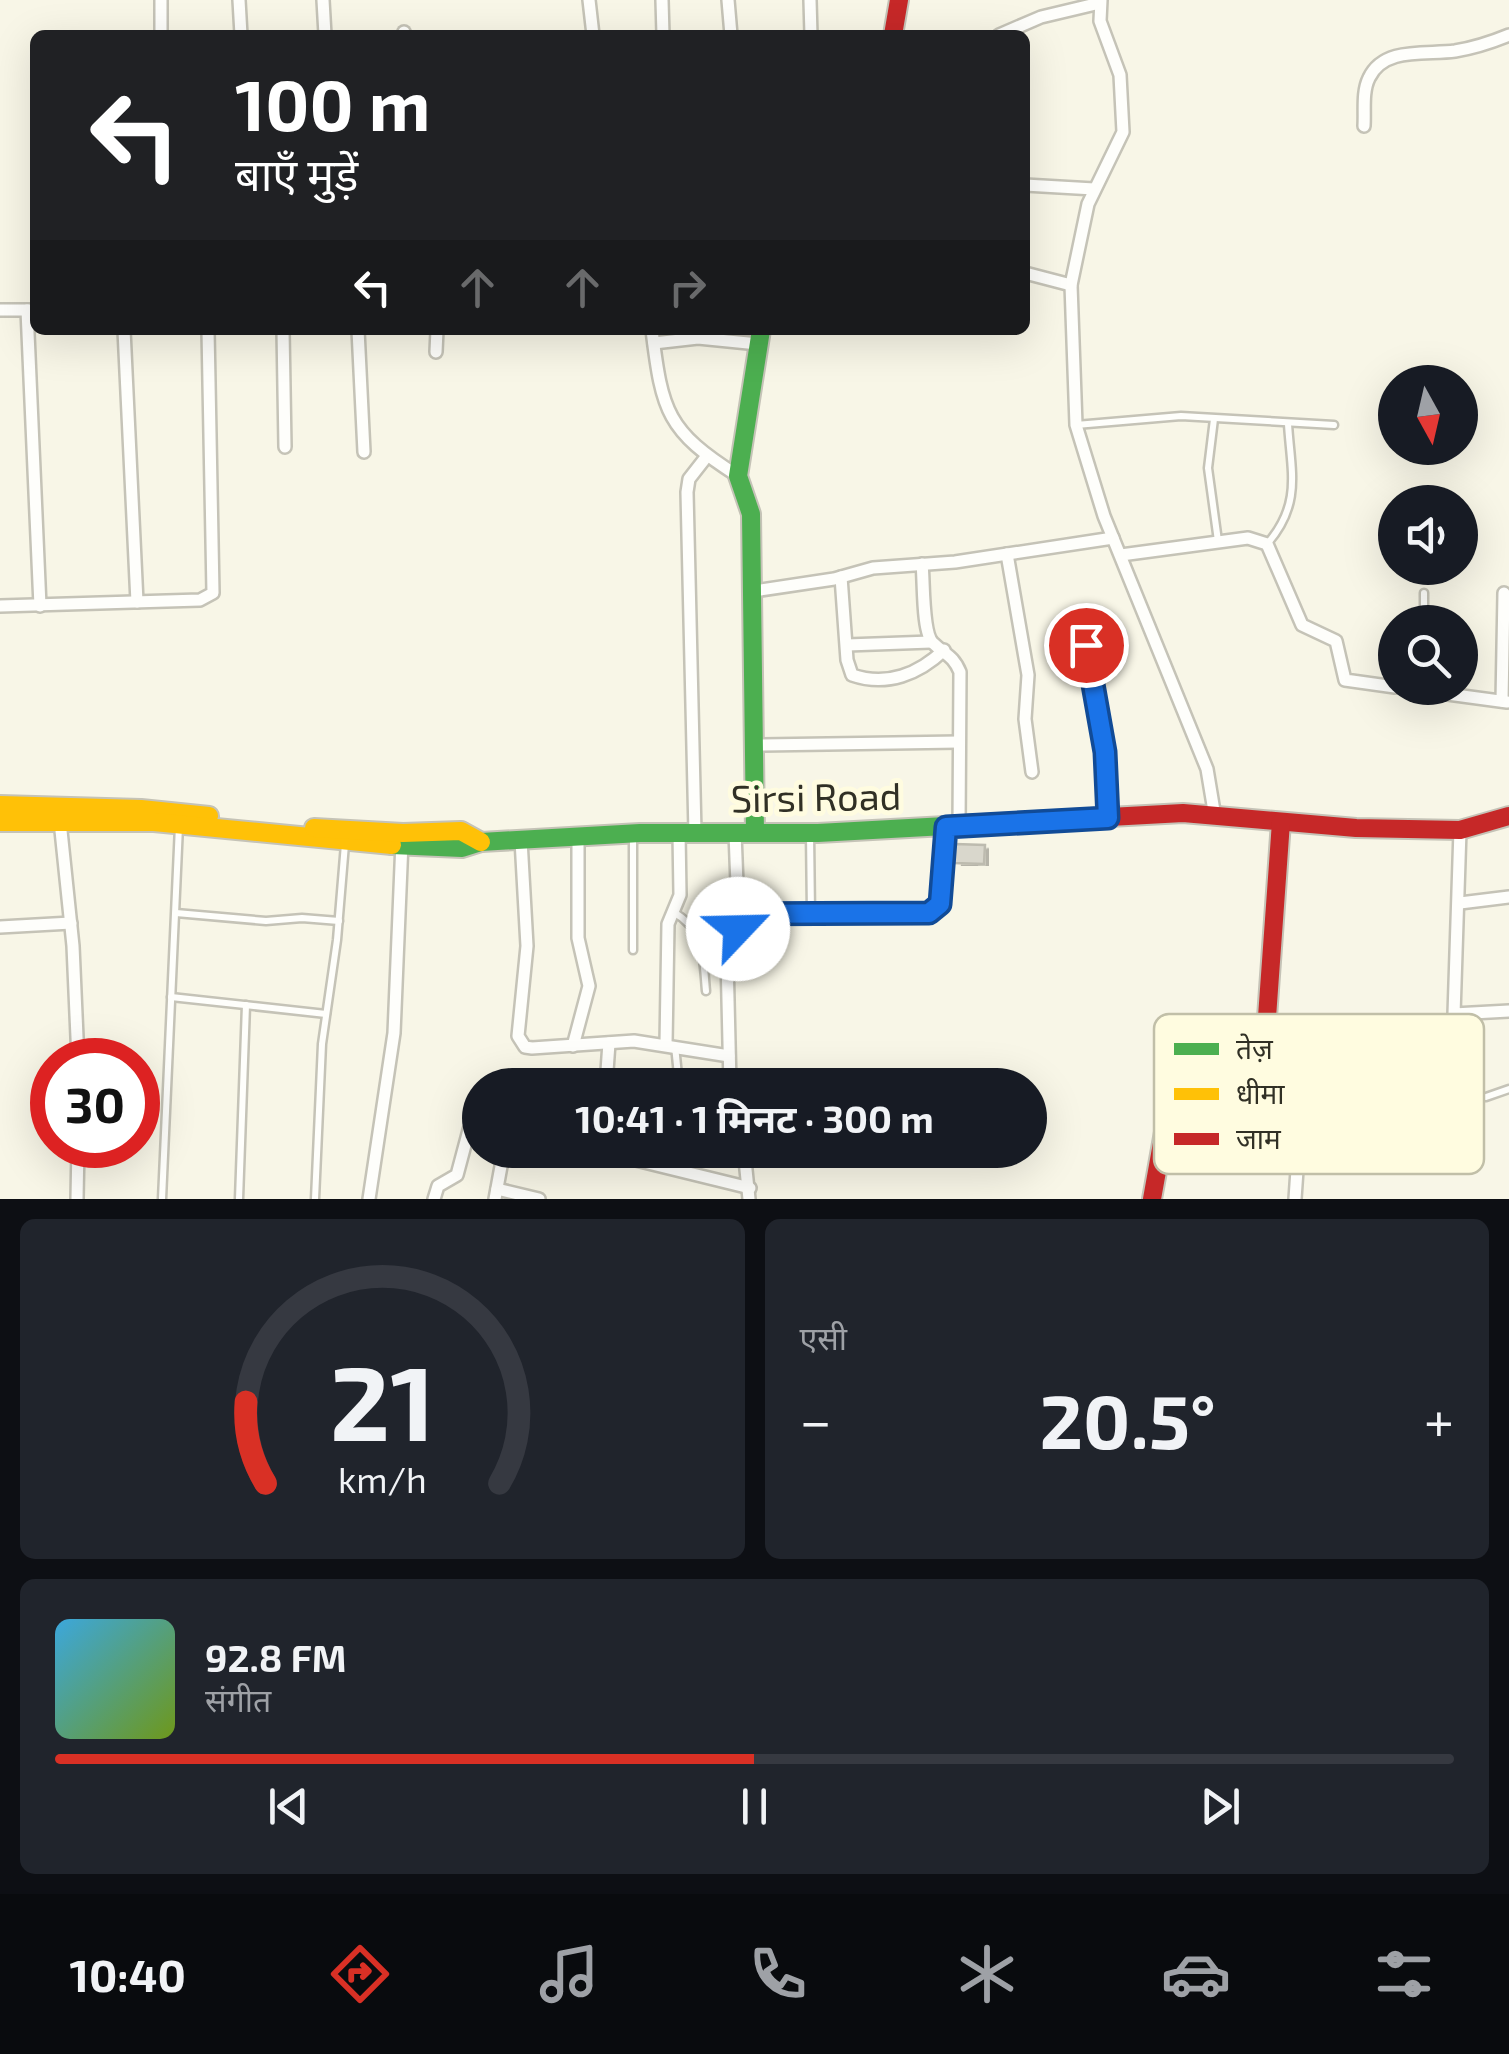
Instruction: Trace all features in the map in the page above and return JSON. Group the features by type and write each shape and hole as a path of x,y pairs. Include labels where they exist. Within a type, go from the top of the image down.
{"main road":[{"path":"893,30 899,0"},
{"path":"745,833 756,745 754,592 751,514 738,476 759,337"},
{"name":"Sirsi Road","path":"0,805 141,809 402,839"},
{"name":"Sirsi Road","path":"0,822 180,825 345,842 461,831 481,842 633,834 810,833 1183,813 1280,822 1460,830 1509,816"},
{"path":"1267,1014 1280,822"},
{"path":"1152,1199 1156,1174"}],"street":[{"path":"160,0 161,30"},
{"path":"239,0 240,30"},
{"path":"323,0 325,30"},
{"path":"589,0 592,30"},
{"path":"662,0 663,30"},
{"path":"728,0 731,30"},
{"path":"810,0 812,30"},
{"path":"1011,30 1041,17 1100,2 1100,20 1120,75 1122,132 1094,189 1071,285 1076,424 1091,480 1207,770 1215,817"},
{"path":"1364,126 1366,85 1371,73 1390,58 1406,53 1453,51 1509,34"},
{"path":"1030,185 1094,189"},
{"path":"1030,274 1071,285"},
{"path":"0,310 30,310"},
{"path":"32,335 40,606"},
{"path":"124,335 136,602"},
{"path":"0,606 200,600 213,592 208,335"},
{"path":"282,335 286,448"},
{"path":"358,335 364,452"},
{"path":"436,352 437,335"},
{"path":"738,476 685,437 666,410 659,388 653,336 759,337"},
{"path":"670,1045 668,924 680,895 687,833 687,492 689,479 707,456"},
{"path":"754,592 841,578 873,568 1114,538"},
{"path":"1121,555 1261,539 1268,544 1302,625 1338,646 1345,680 1378,685"},
{"path":"1007,554 1028,675 1024,719 1032,772"},
{"path":"922,564 931,642"},
{"path":"841,578 848,668 859,677 904,677 927,666 944,650"},
{"path":"1478,698 1506,702 1504,593"},
{"path":"847,645 931,642 954,658 960,672 952,827"},
{"path":"756,745 959,742"},
{"path":"60,821 71,922 77,1038"},
{"path":"1460,830 1454,1014 1509,1011"},
{"path":"730,1068 727,957 738,936 745,833"},
{"path":"573,1046 588,986 578,938 578,837"},
{"path":"369,1199 394,1033 402,839"},
{"path":"521,840 527,946 518,1036 525,1047 670,1045 730,1056"},
{"path":"1460,903 1509,896"},
{"path":"0,927 71,922"},
{"path":"607,1068 609,1043"},
{"path":"434,1199 438,1186 458,1175 462,1159"},
{"path":"76,1199 77,1168"},
{"path":"501,1168 496,1194 539,1199"},
{"path":"661,1168 750,1193 747,1168"},
{"path":"1295,1199 1296,1174"}],"lane":[{"path":"1076,424 1165,416 1334,426"},
{"path":"1214,419 1208,468 1218,542"},
{"path":"1268,544 1290,510 1288,424"},
{"path":"1424,593 1424,605"},
{"path":"1086,645 1105,752 1108,818"},
{"path":"162,1199 180,825"},
{"path":"738,914 936,911 952,827"},
{"path":"810,833 811,914"},
{"path":"633,834 634,950"},
{"path":"315,1199 322,1044 345,842"},
{"path":"672,912 690,923 700,940 706,991"},
{"path":"176,913 266,921 339,921"},
{"path":"171,997 326,1014"},
{"path":"239,1199 246,1006"},
{"path":"670,1045 675,1068"},
{"path":"1486,1098 1509,1089"}],"building":[{"path":"955,844 985,845 984,864 954,863"}],"traffic: fast":[{"path":"755,833 751,514 738,476 760,335"},
{"path":"392,845 462,848 481,842 640,833 818,833 1091,818"}],"traffic: slow":[{"path":"0,805 141,809 209,816"},
{"path":"0,822 154,822 392,845"},
{"path":"314,828 403,833 461,831 481,842"}],"traffic: jam":[{"path":"894,30 899,0"},
{"path":"1091,818 1183,813 1356,828 1460,830 1509,816"},
{"path":"1267,1014 1281,822"},
{"path":"1152,1199 1156,1174"}],"route":[{"path":"738,929 738,914 936,911 940,904 946,827 1108,818 1105,752 1086,645"}]}
